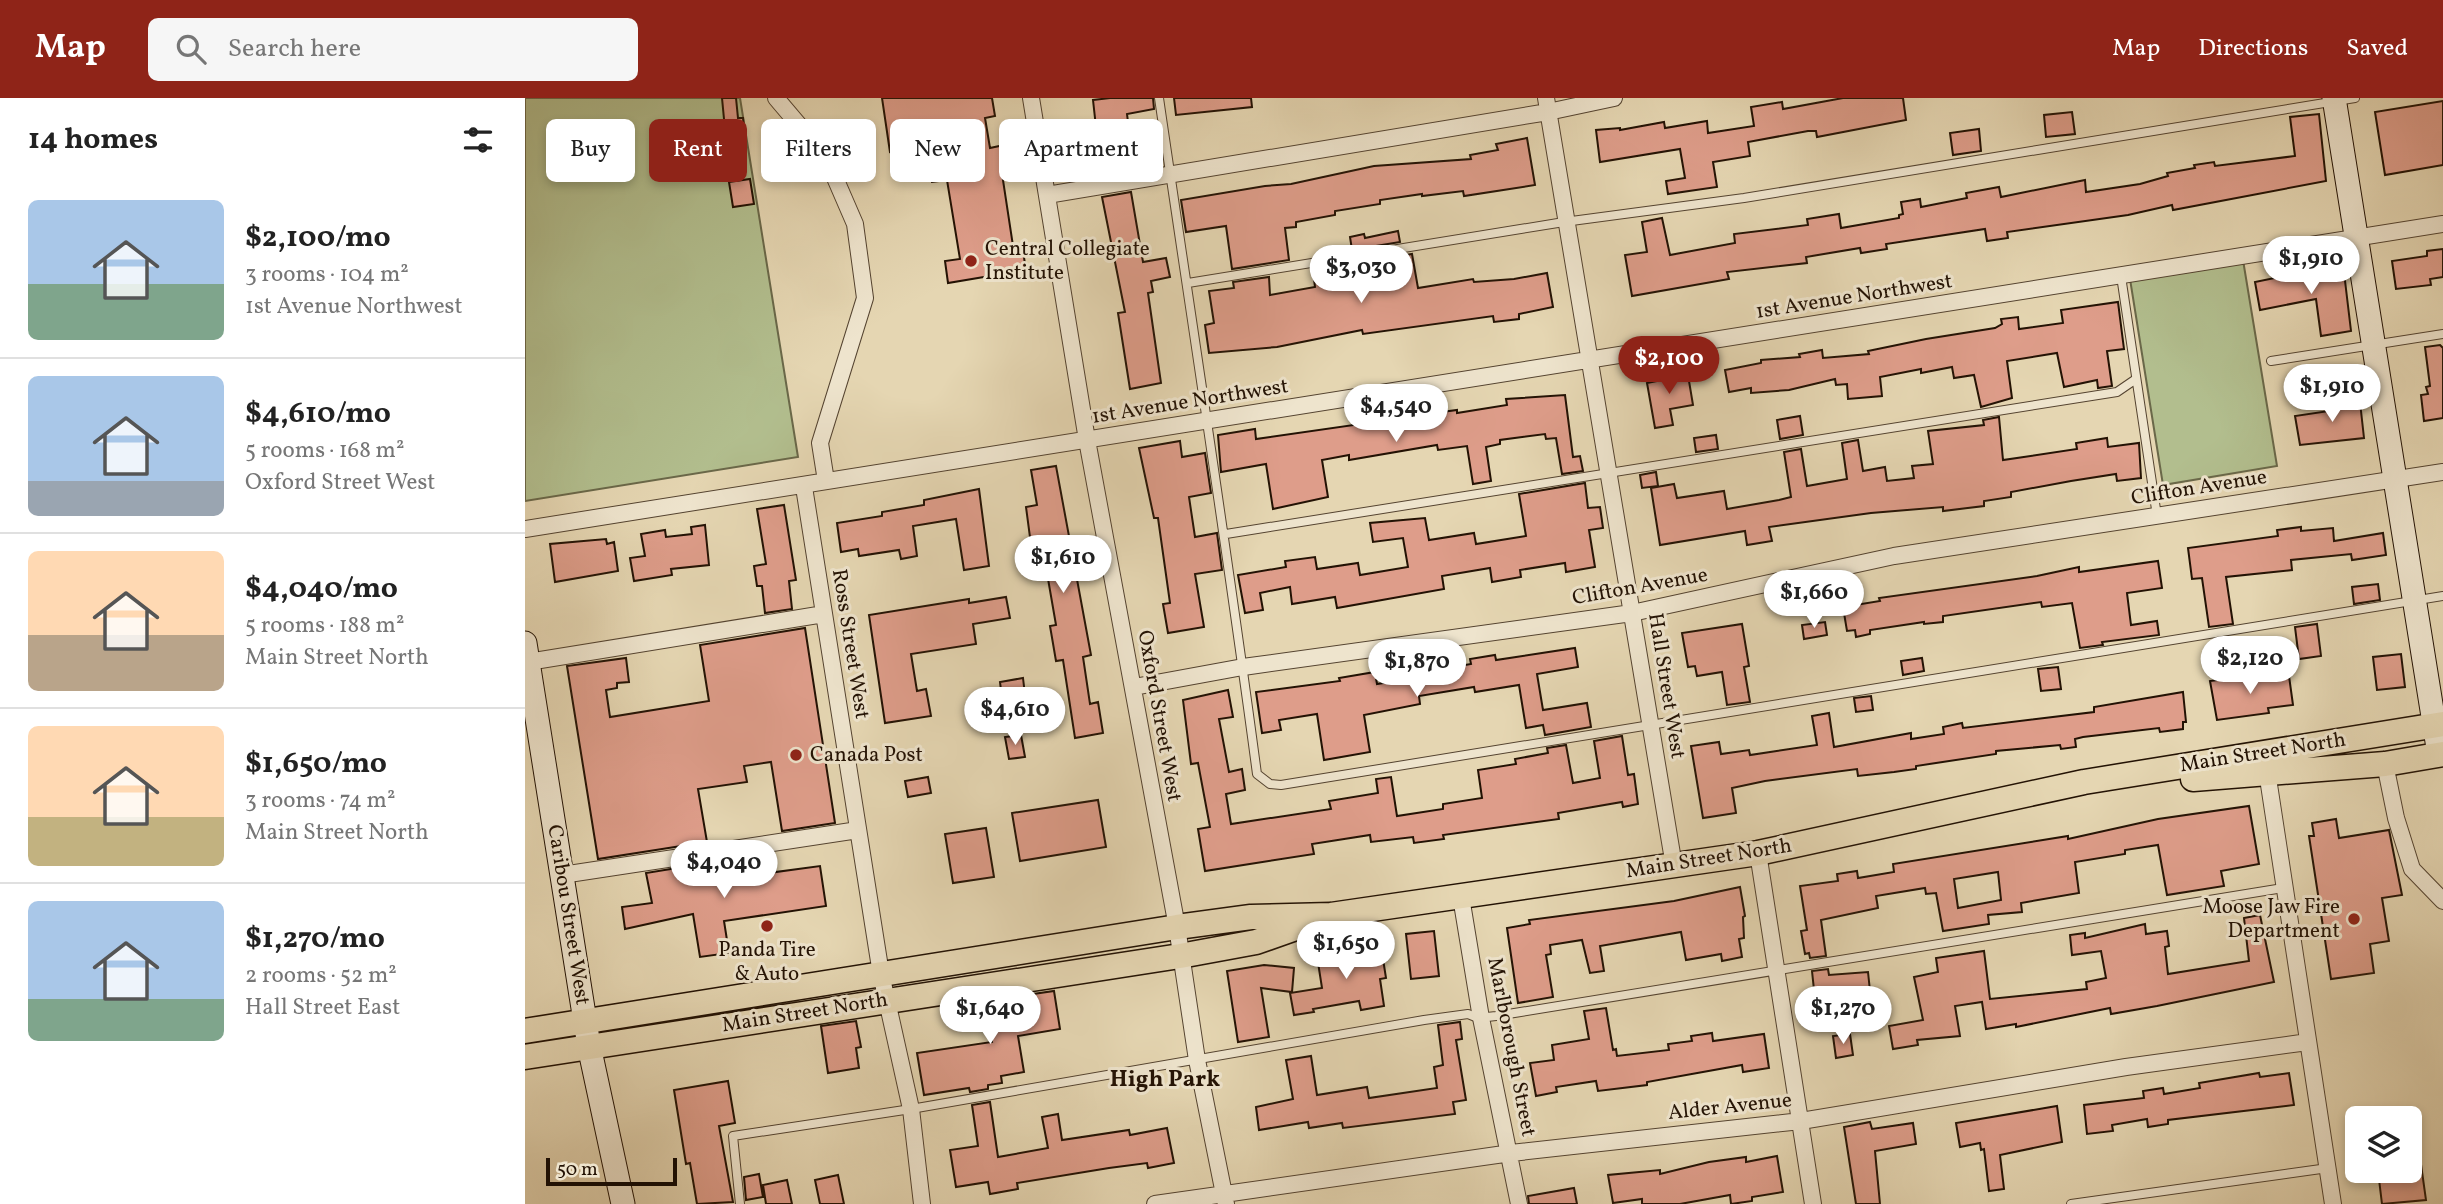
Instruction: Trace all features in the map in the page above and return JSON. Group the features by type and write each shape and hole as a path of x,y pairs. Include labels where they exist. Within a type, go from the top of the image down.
{"main road":[{"name":"Main Street North","path":"525,1031 1177,927 1251,917 1331,915 1758,853 2084,782 2174,780 2439,725"},
{"name":"Main Street North","path":"2266,762 2385,764 2441,754"},
{"name":"Main Street North","path":"525,1057 1180,956 1256,942 1331,915"}],"street":[{"path":"776,98 826,158 855,224 865,298 820,443 826,481"},
{"name":"Oxford Street West","path":"1031,98 1087,440 1177,927 1197,1060 1225,1198"},
{"path":"1047,195 1547,105 1614,98"},
{"path":"2341,99 2357,239 2373,345 2414,601 2439,725 2441,754"},
{"name":"Hall Street West","path":"1547,105 1588,360 1611,474 1674,866"},
{"name":"1st Avenue Northwest","path":"525,529 804,487 826,481 1206,420 2443,224"},
{"name":"Clifton Avenue","path":"1134,687 1243,667 1632,613 1894,556 2443,472"},
{"name":"Ross Street West","path":"804,487 881,974 911,1109 922,1204"},
{"path":"526,653 824,614"},
{"name":"Caribou Street West","path":"526,653 589,1046 623,1204"},
{"path":"2266,762 2333,1204"},
{"path":"2385,764 2396,818 2412,869 2443,901"},
{"path":"562,875 858,830"},
{"path":"1758,853 1813,1204"},
{"name":"Marlborough Street","path":"1461,897 1481,1018 1511,1153 1518,1204"},
{"name":"Alder Avenue","path":"1155,1204 1225,1198 1511,1153 1801,1121 2126,1066 2308,1042"}],"lane":[{"path":"1159,98 1206,420 1226,534 1257,774 1270,784 1281,785 1651,726 2443,596"},
{"path":"1188,283 1565,222 1744,198 2341,99"},
{"path":"2121,276 2157,516"},
{"path":"2271,361 2443,334"},
{"path":"1226,534 2117,392 2136,379"},
{"path":"740,1204 733,1136 911,1109 1446,1017 1468,1014 1481,1018 2283,888"},
{"path":"2071,1204 2327,1168"}],"green space":[{"path":"525,98 740,98 743,119 649,119 649,182 747,182 747,141 798,457 525,501"},
{"path":"2243,260 2277,466 2163,485 2130,279"}],"building":[{"path":"722,98 736,98 738,118 743,119 724,119"},
{"name":"Central Collegiate Institute","path":"882,98 992,98 995,116 985,118 990,148 999,146 999,182 1003,182 1013,246 1022,245 1026,270 948,283 945,261 960,259 947,182 985,182 985,119 890,119 890,152"},
{"path":"1153,98 1154,109 1127,114 1128,119 1095,119 1093,100"},
{"path":"1174,98 1251,98 1252,107 1176,115"},
{"path":"1843,98 1903,98 1906,120 1817,137 1816,131 1808,131 1748,142 1750,156 1713,162 1717,187 1668,194 1666,181 1685,178 1680,149 1600,162 1596,130 1620,130 1664,122 1665,128 1707,121 1708,133 1754,126 1751,107 1782,102 1783,109"},
{"path":"2443,101 2443,165 2385,175 2375,112"},
{"path":"2072,112 2075,134 2046,137 2044,115"},
{"path":"2319,114 2326,181 2173,210 2172,205 2128,215 2007,232 2008,238 1987,241 1985,229 1886,244 1887,249 1861,253 1860,248 1806,257 1807,263 1727,272 1729,279 1632,296 1625,255 1647,252 1642,222 1662,218 1670,255 1735,243 1734,234 1808,225 1807,219 1839,214 1841,228 1899,218 1899,215 1903,214 1901,202 1920,199 1921,207 1967,198 1966,193 1999,187 2001,197 2085,180 2086,192 2140,184 2168,176 2167,173 2195,168 2194,165 2214,162 2215,166 2295,156 2290,117"},
{"path":"1979,129 1981,151 1953,155 1950,133"},
{"path":"1527,138 1535,185 1464,196 1463,191 1380,200 1380,204 1335,211 1335,215 1296,222 1296,227 1285,228 1289,260 1232,269 1226,226 1186,232 1181,200 1291,184 1374,166 1471,159 1470,155 1498,150 1496,144"},
{"path":"750,179 754,204 733,207 729,182 747,182"},
{"path":"1131,192 1143,262 1166,258 1170,277 1151,281 1153,292 1148,293 1161,383 1130,389 1118,313 1125,312 1102,197"},
{"path":"1398,231 1400,242 1352,250 1350,237 1364,234 1365,238"},
{"path":"2443,249 2443,277 2430,279 2431,285 2396,289 2392,261 2427,256 2427,251"},
{"path":"1412,254 1418,288 1473,279 1474,282 1514,279 1547,273 1553,307 1519,314 1519,319 1494,322 1493,316 1363,334 1362,330 1277,347 1209,353 1205,325 1214,323 1209,291 1234,288 1233,282 1269,277 1270,295 1315,287 1313,271"},
{"path":"2343,264 2351,331 2321,336 2316,299 2260,310 2255,282"},
{"path":"2118,302 2124,349 2107,351 2112,386 2098,388 2097,380 2064,387 2057,353 2007,361 2012,398 1981,407 1974,375 1954,378 1952,367 1921,373 1921,369 1880,377 1882,396 1848,399 1847,384 1836,385 1835,379 1789,390 1751,393 1751,388 1729,392 1725,370 1761,363 1761,360 1800,357 1799,354 1822,350 1823,358 1869,354 1868,351 1926,339 1995,328 2002,324 2001,319 2018,317 2019,329 2063,323 2061,310"},
{"path":"2440,345 2443,348 2443,418 2424,421 2421,395 2428,394 2426,387 2430,386 2425,347"},
{"path":"1681,366 1683,376 1688,375 1693,405 1670,409 1673,425 1655,428 1647,383 1667,379 1665,369"},
{"path":"1565,395 1573,457 1580,456 1583,471 1562,474 1556,438 1546,439 1545,434 1500,440 1500,444 1486,447 1491,481 1473,484 1467,446 1438,450 1437,445 1349,460 1349,455 1322,460 1328,497 1273,509 1266,464 1221,472 1218,435 1255,429 1256,439 1389,420 1389,416 1412,412 1413,416 1457,410 1457,413 1507,405 1506,399"},
{"path":"2350,398 2350,403 2360,402 2364,438 2300,445 2295,416 2336,410 2335,400"},
{"path":"1800,416 1803,435 1780,439 1777,420"},
{"path":"1999,417 2003,460 2077,449 2076,443 2107,438 2108,447 2139,443 2141,478 2117,481 2116,474 2071,481 2011,492 2011,497 1984,501 1984,506 1943,511 1943,507 1871,513 1769,527 1772,541 1747,545 1745,531 1660,545 1651,488 1674,484 1677,498 1724,491 1727,509 1779,500 1791,497 1784,452 1801,449 1807,486 1847,479 1842,443 1858,440 1863,471 1885,467 1887,481 1914,478 1912,466 1933,464 1928,431 1984,425 1983,420"},
{"path":"1716,435 1718,449 1696,452 1694,438"},
{"path":"1180,441 1182,457 1205,453 1211,493 1189,497 1195,537 1217,533 1222,570 1195,574 1204,627 1168,633 1163,604 1170,603 1158,518 1154,518 1139,448"},
{"path":"1056,466 1091,655 1083,657 1090,704 1098,702 1103,733 1075,738 1063,660 1056,661 1050,626 1056,625 1047,573 1035,575 1026,507 1037,505 1031,470"},
{"path":"1656,472 1658,486 1642,488 1640,475"},
{"path":"1585,483 1588,508 1600,507 1603,528 1589,530 1595,567 1566,572 1565,563 1520,570 1521,577 1492,582 1490,568 1442,576 1444,589 1337,608 1335,597 1292,604 1290,587 1260,593 1263,610 1245,613 1238,575 1286,567 1285,561 1315,557 1317,569 1358,563 1360,575 1408,567 1403,538 1373,542 1370,523 1425,518 1429,540 1474,533 1476,544 1526,536 1519,494"},
{"path":"979,489 989,566 964,570 956,519 913,526 917,556 901,559 899,550 859,556 858,549 841,552 837,523 882,516 882,512 924,505 924,500"},
{"path":"784,505 796,580 789,581 792,609 765,613 762,586 757,586 754,566 766,564 757,509"},
{"path":"705,525 709,565 671,569 672,575 634,581 630,558 645,556 641,534 665,530 666,537 692,534 691,527"},
{"path":"2301,527 2301,531 2333,528 2334,541 2383,533 2386,555 2352,560 2351,554 2291,560 2292,570 2226,577 2233,624 2209,627 2202,578 2192,579 2188,548 2278,536 2277,530"},
{"path":"606,539 607,544 614,542 618,571 555,582 550,544"},
{"path":"2158,561 2162,588 2127,593 2131,625 2157,621 2159,635 2102,642 2103,645 2080,648 2072,603 2042,607 2041,602 1943,616 1943,622 1870,630 1870,634 1856,637 1855,630 1847,631 1843,607 1880,601 1879,598 2037,576 2079,567 2079,572"},
{"path":"2378,584 2380,600 2354,604 2352,587"},
{"path":"1006,597 1010,618 973,624 976,644 911,654 917,691 926,689 931,716 885,723 869,615 969,599 969,603"},
{"path":"1825,622 1827,635 1804,639 1802,625"},
{"path":"1742,624 1749,666 1744,667 1750,702 1727,705 1722,672 1697,676 1695,666 1688,667 1682,633"},
{"path":"2317,624 2321,656 2299,659 2295,627"},
{"path":"805,628 835,823 782,831 771,762 744,766 747,782 698,789 707,842 598,859 567,666 626,658 629,682 617,683 617,688 606,690 610,717 709,701 700,645"},
{"path":"1575,648 1578,667 1537,674 1543,710 1587,703 1591,727 1545,735 1543,725 1526,728 1519,685 1475,692 1474,687 1419,696 1420,704 1364,715 1370,752 1324,760 1317,714 1279,720 1281,730 1262,733 1256,692 1340,681 1339,678 1375,672 1377,684 1431,675 1431,671 1471,664 1470,659 1495,655 1496,660"},
{"path":"2401,654 2405,687 2377,690 2373,657"},
{"path":"1922,658 1924,671 1903,675 1901,661"},
{"path":"2058,667 2061,689 2041,691 2038,669"},
{"path":"2263,674 2264,680 2289,676 2293,705 2268,708 2269,713 2217,720 2210,681"},
{"path":"1023,678 1025,695 1002,698 1000,682"},
{"path":"1228,690 1233,717 1219,719 1229,772 1242,769 1245,790 1226,794 1231,824 1331,809 1329,801 1378,793 1376,779 1391,777 1397,816 1443,809 1443,804 1482,798 1478,770 1516,764 1515,759 1548,753 1547,748 1566,745 1573,783 1600,778 1594,741 1622,736 1628,775 1634,774 1638,804 1623,807 1622,802 1558,813 1559,819 1443,835 1444,839 1414,843 1413,837 1371,842 1370,835 1312,844 1314,854 1205,871 1198,829 1210,827 1198,763 1191,764 1183,700"},
{"path":"2183,692 2186,722 2183,722 2183,729 2160,732 2159,728 2083,737 2075,739 2076,747 2061,749 2060,745 1996,751 1996,754 1894,772 1858,776 1857,769 1765,781 1732,788 1736,813 1703,818 1691,746 1719,742 1721,754 1749,750 1750,755 1817,745 1812,716 1829,713 1834,747 1911,733 1911,739 1944,734 1943,727 1962,723 1963,728 2094,712 2094,707"},
{"path":"1871,696 1873,710 1856,712 1854,698"},
{"path":"1021,735 1025,757 1009,759 1005,737"},
{"path":"928,777 931,793 908,797 905,781"},
{"path":"1098,800 1106,847 1020,861 1012,813"},
{"path":"2249,806 2259,864 2221,871 2224,886 2167,895 2158,845 2125,850 2125,854 2075,862 2079,893 2021,903 2022,912 1988,915 1989,924 1943,931 1936,893 1926,894 1925,888 1876,896 1878,908 1821,920 1826,956 1810,958 1809,953 1805,954 1801,931 1807,930 1800,886 1838,881 1837,874 1857,871 1858,878 1894,872 1893,864 2068,836 2068,839 2158,819","holes":["1998,872 2001,900 1958,908 1954,879"]},
{"name":"Moose Jaw Fire Department","path":"2336,819 2339,838 2389,830 2402,895 2382,898 2389,941 2370,944 2374,973 2331,979 2309,836 2314,836 2312,823"},
{"path":"986,828 994,877 953,883 945,834"},
{"path":"714,862 717,880 820,866 826,906 724,921 729,953 700,957 693,914 625,929 622,907 652,903 646,873"},
{"path":"1740,887 1745,916 1744,938 1739,939 1742,957 1722,961 1721,954 1686,960 1681,932 1600,946 1604,971 1590,973 1582,940 1550,945 1551,954 1546,955 1553,997 1518,1003 1507,928 1530,924 1529,920 1674,901"},
{"path":"2260,915 2274,982 2157,1006 2111,1014 2110,1008 2016,1027 2016,1024 1986,1029 1982,1002 1955,1006 1960,1036 1917,1040 1918,1045 1893,1049 1889,1026 1923,1020 1914,977 1938,972 1936,958 1984,951 1990,999 2087,989 2086,982 2106,978 2101,951 2072,955 2070,935 2085,933 2085,938 2145,924 2146,934 2167,931 2169,946 2165,947 2168,974 2249,961 2244,918"},
{"path":"1434,931 1439,976 1411,979 1406,934"},
{"path":"1380,940 1386,978 1380,979 1384,1006 1361,1010 1359,1001 1294,1015 1290,993 1322,988 1317,956 1363,949 1362,943"},
{"path":"1264,965 1294,968 1292,992 1261,988 1269,1037 1238,1042 1227,971"},
{"path":"1828,969 1829,975 1868,972 1870,991 1815,999 1812,971"},
{"path":"1054,991 1060,1029 1018,1036 1024,1072 1001,1076 1002,1083 988,1085 988,1089 970,1092 969,1088 924,1095 917,1053 992,1042 986,1001"},
{"path":"1606,1008 1613,1050 1616,1049 1617,1056 1669,1050 1668,1044 1692,1041 1691,1036 1712,1033 1713,1041 1764,1034 1769,1068 1743,1072 1742,1065 1647,1082 1647,1085 1598,1091 1596,1081 1556,1087 1557,1092 1536,1096 1530,1063 1554,1060 1552,1045 1589,1039 1584,1011"},
{"path":"856,1021 861,1047 856,1048 859,1068 828,1073 821,1026"},
{"path":"1460,1022 1462,1039 1456,1040 1466,1100 1453,1102 1455,1114 1343,1128 1342,1123 1309,1128 1308,1122 1259,1130 1256,1107 1293,1099 1286,1060 1311,1056 1317,1095 1367,1087 1369,1098 1437,1088 1434,1067 1443,1065 1438,1025"},
{"path":"1850,1034 1853,1055 1836,1058 1833,1036"},
{"path":"2259,1073 2260,1077 2289,1073 2294,1105 2168,1120 2168,1124 2148,1127 2147,1119 2112,1125 2113,1131 2087,1134 2084,1105 2144,1098 2143,1091 2163,1088 2164,1094 2200,1088 2199,1083"},
{"path":"728,1081 735,1123 719,1126 733,1202 697,1204 690,1163 686,1164 674,1090"},
{"path":"990,1102 998,1157 1048,1148 1042,1117 1058,1114 1062,1140 1129,1130 1130,1135 1167,1128 1174,1163 1148,1168 1147,1163 1017,1183 1018,1189 990,1194 988,1182 956,1187 950,1150 978,1146 972,1105"},
{"path":"2057,1106 2062,1142 2000,1155 2004,1189 1989,1191 1984,1149 1981,1150 1980,1143 1960,1147 1956,1123"},
{"path":"1870,1122 1872,1129 1913,1123 1916,1144 1875,1151 1880,1204 1856,1204 1844,1127"},
{"path":"1777,1156 1783,1192 1752,1197 1752,1201 1731,1204 1730,1195 1680,1204 1642,1204 1642,1199 1613,1203 1608,1175 1660,1170 1660,1174 1709,1162 1746,1157 1746,1162"},
{"path":"2422,1172 2426,1200 2382,1204 2379,1183 2422,1183"},
{"path":"759,1174 763,1197 746,1200 744,1177"},
{"path":"838,1175 844,1204 820,1204 815,1180"},
{"path":"787,1180 792,1204 766,1204 763,1185"},
{"path":"1574,1188 1577,1204 1529,1204 1528,1196"}],"place":[{"name":"Central Collegiate Institute","path":"971,261"},
{"name":"Canada Post","path":"796,755"},
{"name":"Moose Jaw Fire Department","path":"2354,919"},
{"name":"Panda Tire & Auto","path":"767,926"}],"district":[{"name":"High Park","path":"1165,1080"}]}
